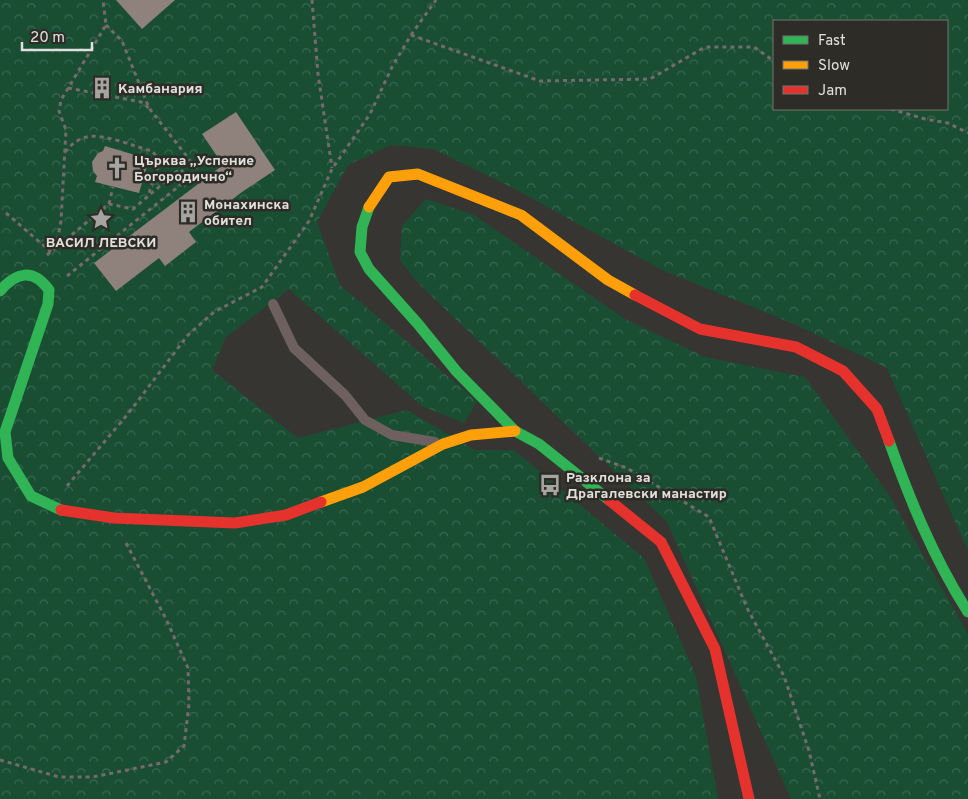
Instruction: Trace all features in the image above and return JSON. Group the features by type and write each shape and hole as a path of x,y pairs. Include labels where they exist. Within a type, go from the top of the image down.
{"street":[{"path":"749,799 714,649 662,542 539,444 515,431 457,372 418,324 369,269 360,252 362,227 370,204 389,177 418,174 521,215 608,280 700,329 796,347 842,371 877,409 908,492 949,582 968,612"},
{"path":"0,291 6,283 16,276 26,274 40,278 49,290 48,304 5,432 8,458 31,496 64,511 114,518 236,523 286,515 363,487 443,444 471,435 515,431"}],"lane":[{"path":"273,304 294,348 345,395 365,420 392,435 443,444"}],"path":[{"path":"56,248 61,221 66,130 59,111 61,100 106,25 103,0"},
{"path":"312,0 318,74 332,169"},
{"path":"66,486 127,415 188,335 214,312 262,287 309,221 332,169 370,114 392,67 411,35 436,0"},
{"path":"106,25 122,41 149,108"},
{"path":"411,35 540,81 650,79 705,47 754,47 773,60"},
{"path":"49,290 189,178 196,168 149,108 141,102 68,88"},
{"path":"894,110 925,119 948,123 968,133"},
{"path":"65,152 74,143 85,137 96,136 152,151 158,158 159,163 148,196"},
{"path":"109,204 133,209 180,169 189,178"},
{"path":"26,274 109,204 113,187"},
{"path":"6,213 52,252"},
{"path":"594,456 627,468 709,516 747,608 784,676 809,751 820,799"},
{"path":"0,760 59,777 93,778 166,762 184,746 189,704 188,668 166,619 114,518"}],"green space":[{"path":"0,0 968,0 968,551 887,368 796,325 662,270 513,188 433,149 391,145 348,165 317,222 340,285 477,401 464,423 422,406 289,289 226,337 212,370 298,438 407,410 475,450 514,450 644,558 696,676 718,799 0,799"},
{"path":"426,199 474,215 625,319 705,357 805,377 889,495 968,634 968,799 791,799 667,522 417,282 400,260 402,226"}],"building":[{"path":"116,0 175,0 142,29"},
{"name":"Монахинска обител","path":"236,112 275,170 189,232 196,242 165,266 159,258 116,291 94,263 223,165 202,134"},
{"name":"Църква „Успение Богородично“","path":"105,146 145,158 143,165 147,166 139,193 95,182 97,176 93,171 92,162 98,153 103,151"}],"traffic: fast":[{"path":"369,207 362,227 360,252 369,269 418,324 457,372 515,431 539,444 609,500"},
{"path":"0,291 12,280 24,275 37,278 49,290 48,304 5,432 8,458 31,496 61,510"},
{"path":"889,441 924,529 944,571 968,612"}],"traffic: slow":[{"path":"369,207 389,177 418,174 521,215 608,280 635,295"},
{"path":"321,502 363,487 443,444 471,435 515,431"}],"traffic: jam":[{"path":"635,295 700,329 796,347 843,371 877,409 889,441"},
{"path":"609,500 661,542 715,649 749,799"},
{"path":"61,510 114,518 235,523 286,515 321,502"}],"place":[{"name":"Камбанария","path":"102,88"},
{"name":"Църква „Успение Богородично“","path":"117,168"},
{"name":"Монахинска обител","path":"188,212"},
{"name":"ВАСИЛ ЛЕВСКИ","path":"101,219"},
{"name":"Разклона за Драгалевски манастир","path":"550,485"}]}
